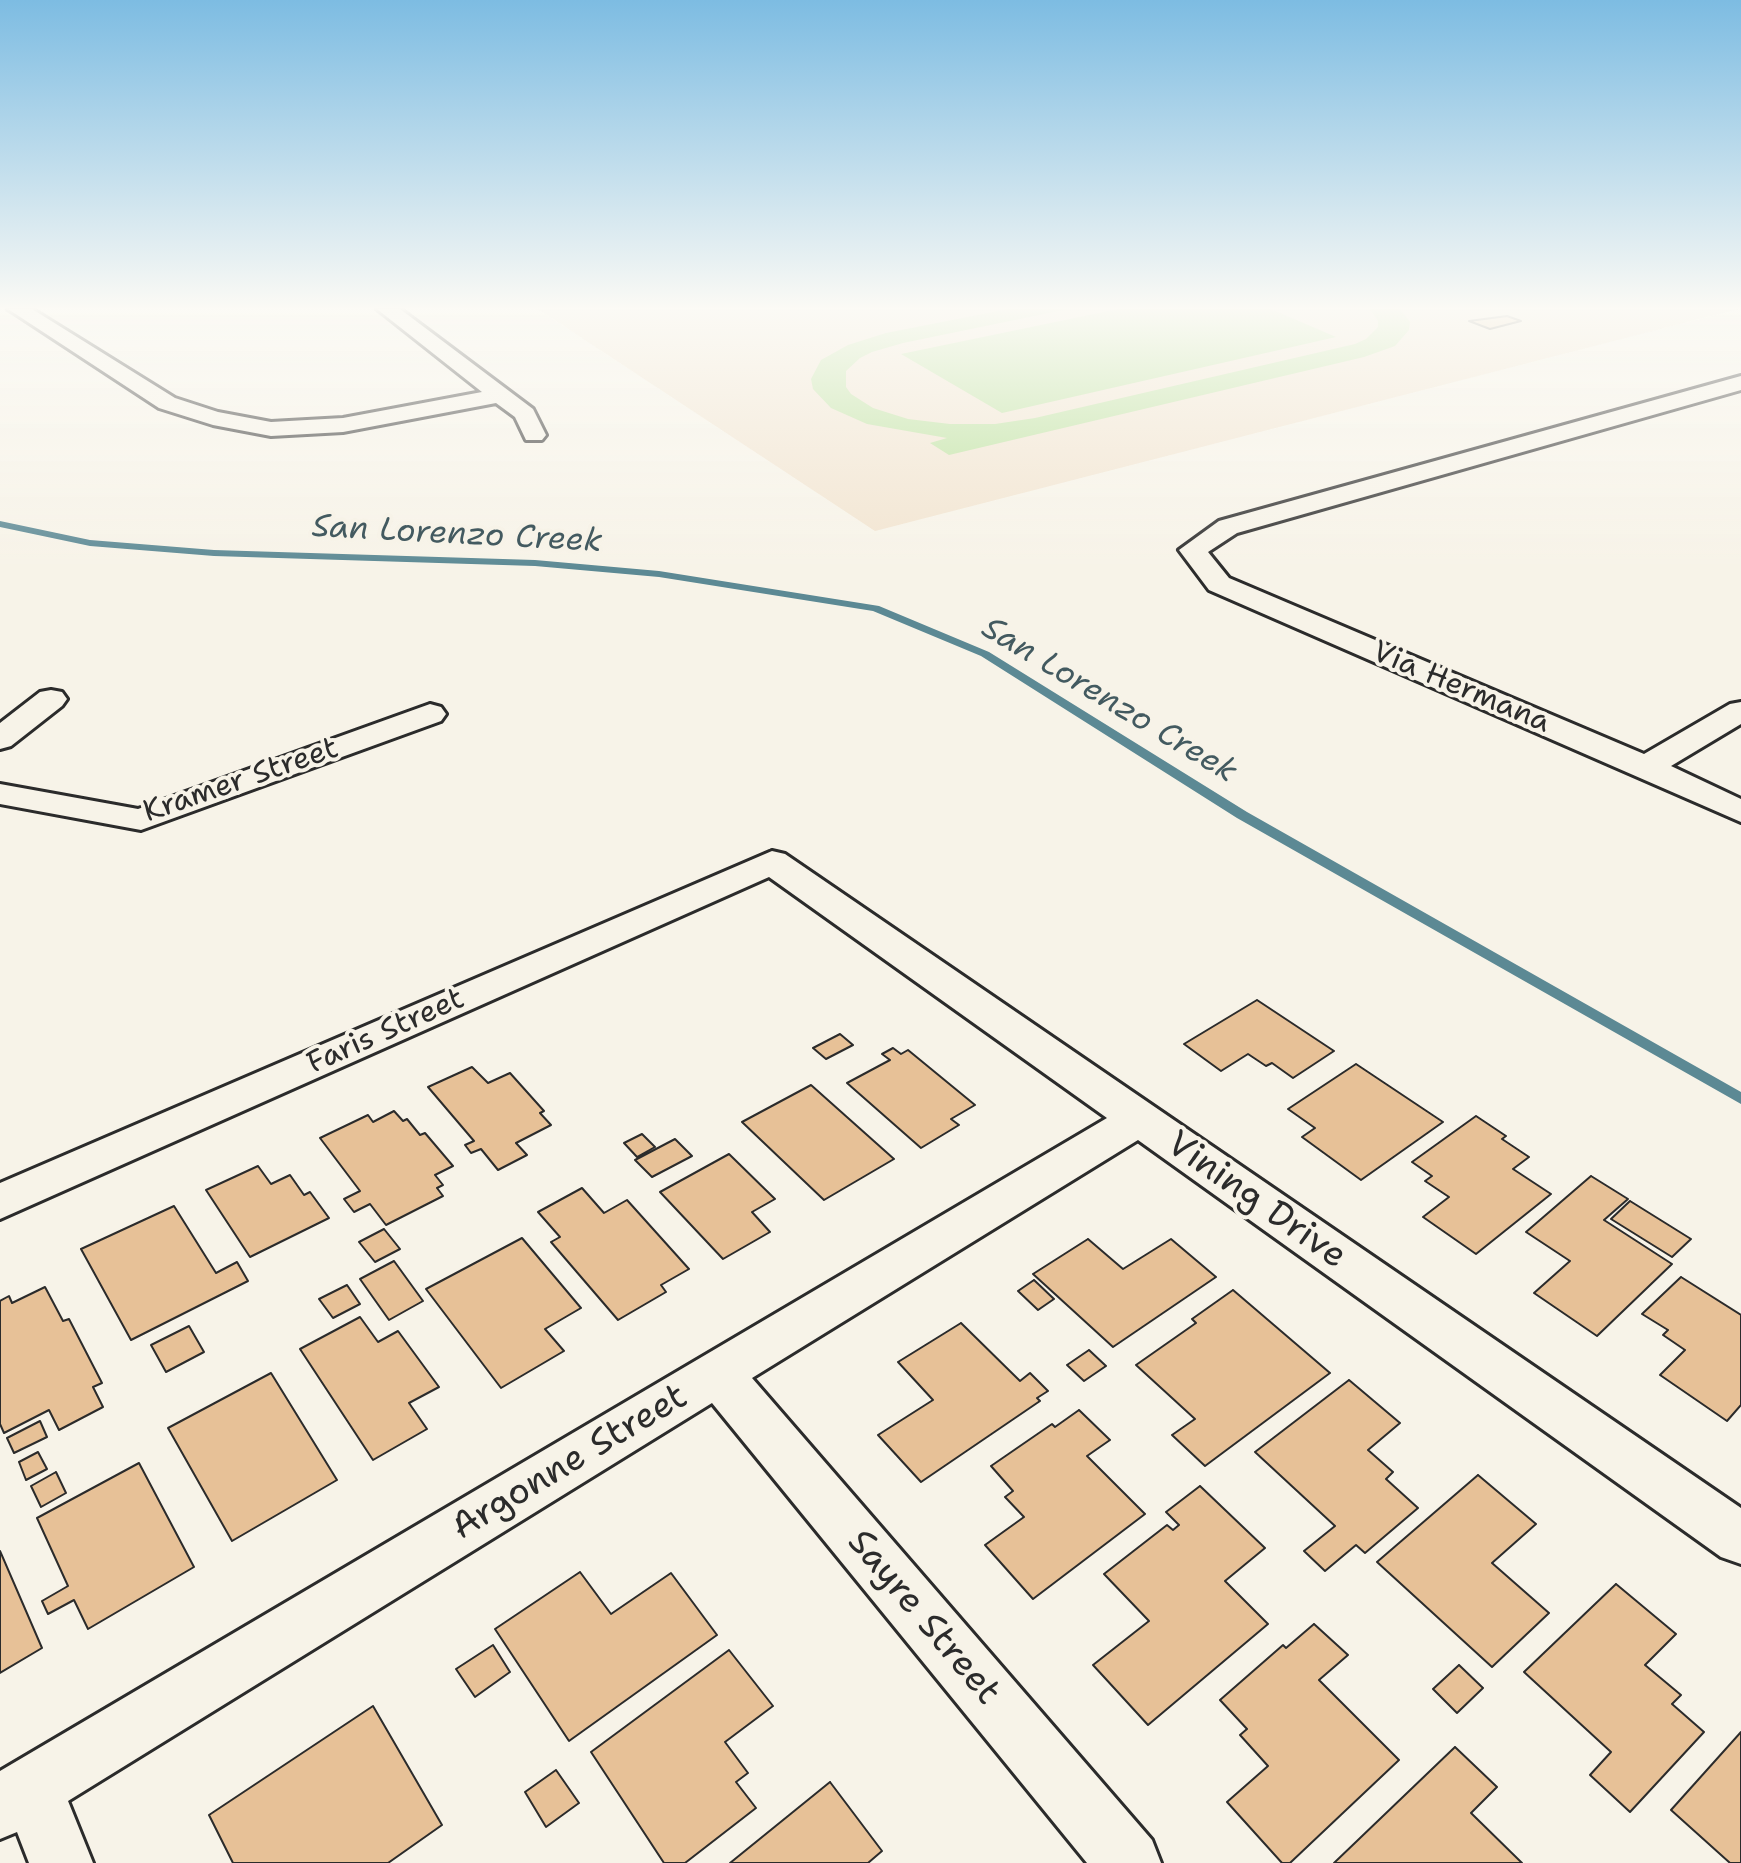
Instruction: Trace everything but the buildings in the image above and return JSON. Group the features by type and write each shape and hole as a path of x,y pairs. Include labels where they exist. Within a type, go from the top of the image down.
{"street":[{"path":"156,396 167,403 213,418 271,429 343,425 496,396"},
{"path":"502,396 525,414 534,435"},
{"name":"Via Hermana","path":"1695,396 1228,527 1193,550 1219,584 1646,767 1741,812"},
{"path":"0,739 51,699"},
{"path":"1646,767 1741,711"},
{"name":"Kramer Street","path":"0,794 141,820 430,714"},
{"name":"Vining Drive","path":"772,862 1741,1539"},
{"name":"Faris Street","path":"0,1202 772,862"},
{"name":"Argonne Street","path":"16,1797 1139,1119"},
{"name":"Sayre Street","path":"718,1374 1129,1863"},
{"path":"16,1797 61,1863"}],"shaded area":[{"path":"670,396 1400,396 875,531"}],"green space":[{"path":"820,396 854,396 873,408 908,419 950,424 995,424 1130,396 1199,396 949,455 930,443 947,438 867,424 831,408"},
{"path":"973,396 1077,396 1002,413"}],"waterway":[{"name":"San Lorenzo Creek","path":"0,524 90,543 214,553 535,563 659,574 875,608 985,654 1242,815 1741,1099"}]}
